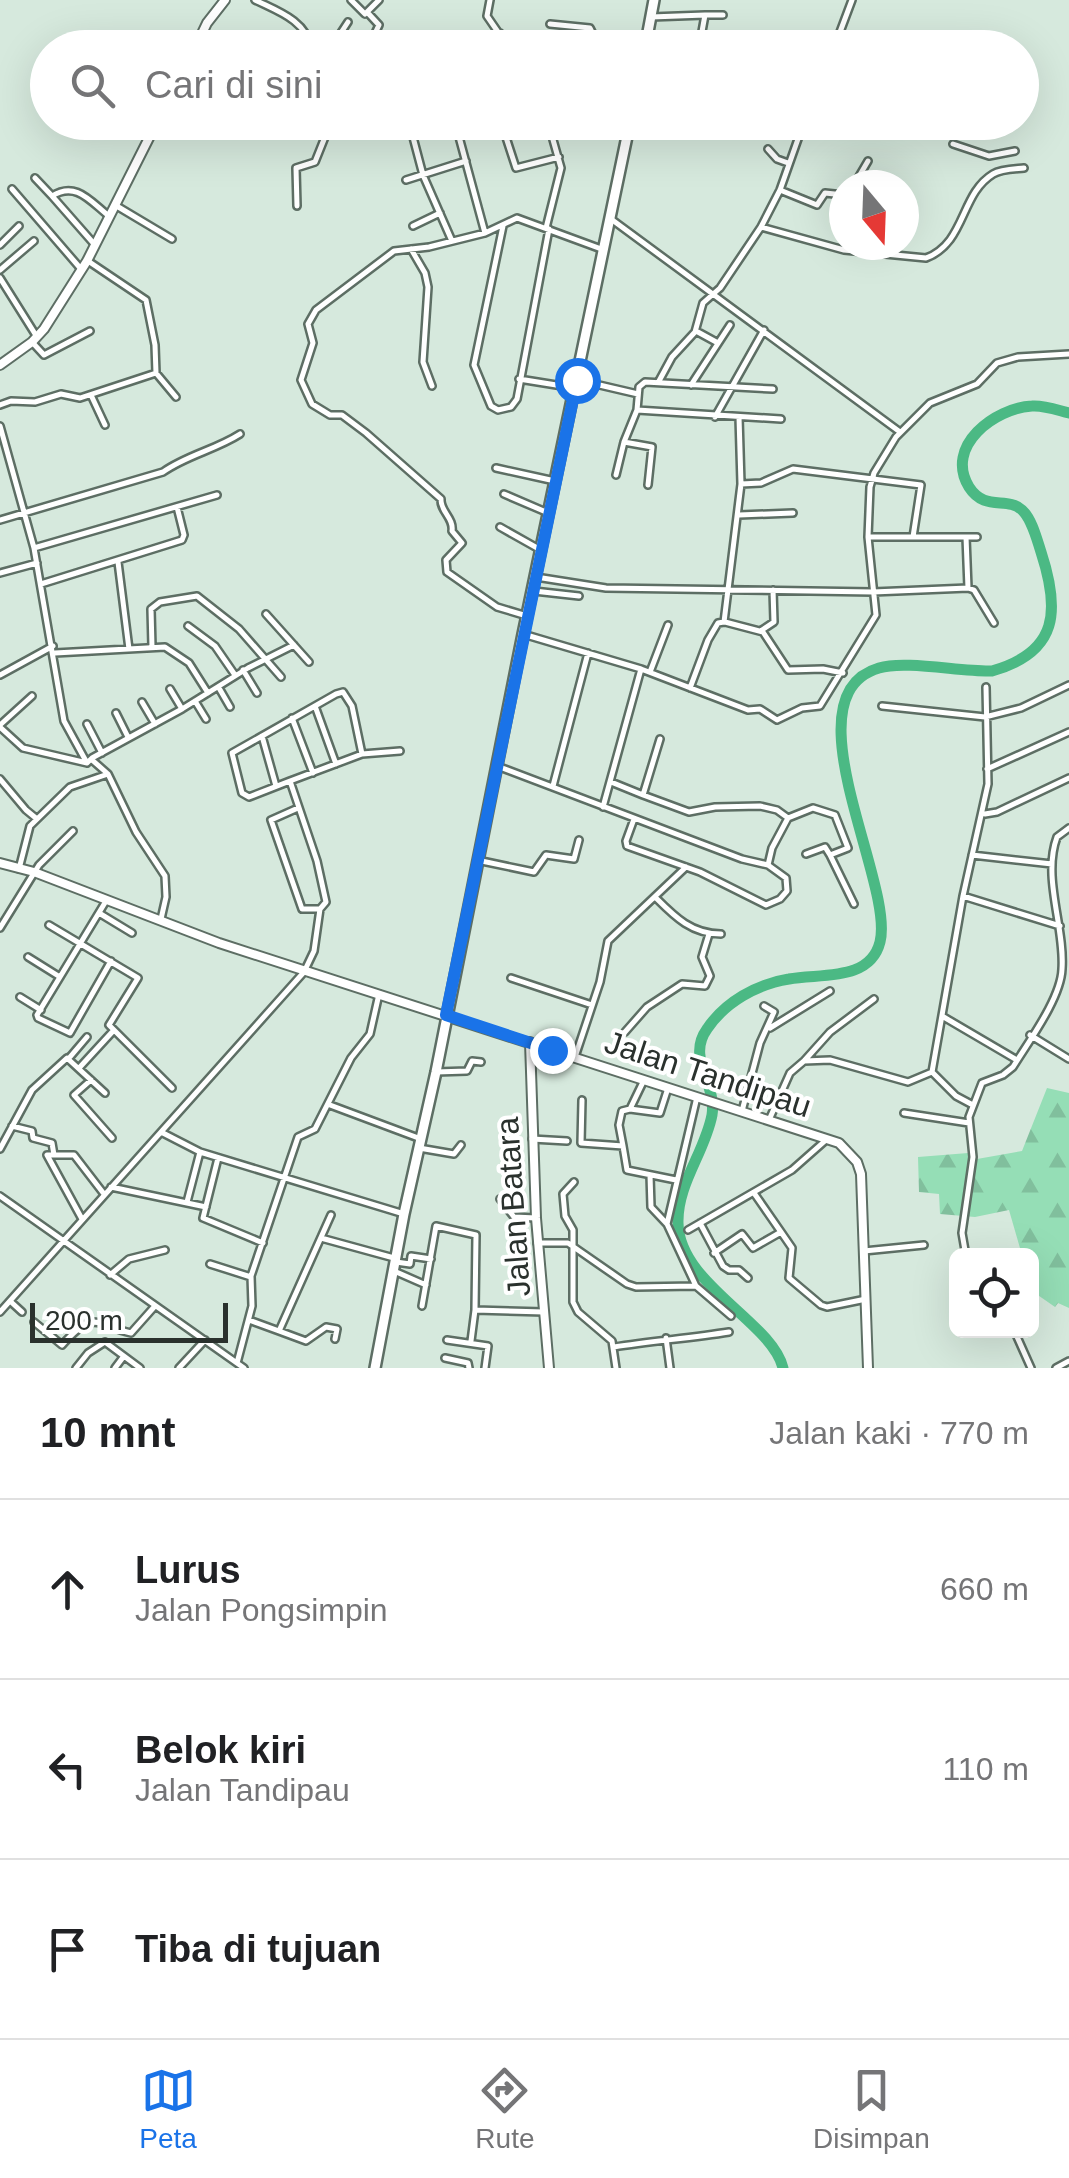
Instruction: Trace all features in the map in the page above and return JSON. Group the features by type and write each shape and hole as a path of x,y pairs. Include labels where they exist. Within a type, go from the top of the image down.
{"main road":[{"path":"648,30 654,0"},
{"path":"375,1368 626,140"}],"street":[{"path":"203,30 225,0"},
{"path":"254,0 304,30"},
{"path":"351,0 363,14 379,0"},
{"path":"490,0 487,16 498,30"},
{"path":"841,30 852,0"},
{"path":"368,12 379,26 377,30"},
{"path":"702,30 705,14"},
{"path":"651,17 723,15"},
{"path":"343,30 348,22"},
{"path":"550,24 590,30"},
{"path":"0,365 35,340 84,265 148,140"},
{"path":"297,206 296,168 315,162 324,140"},
{"path":"413,140 422,175 452,241"},
{"path":"460,140 485,233"},
{"path":"506,140 516,168 559,158"},
{"path":"503,226 474,368 495,409 514,404 560,174 554,140"},
{"path":"658,380 672,357 696,331 700,307 715,294 761,227 780,190 797,140"},
{"path":"953,144 989,156 1015,151"},
{"path":"768,149 777,159 788,163"},
{"path":"1001,154 1005,170"},
{"path":"862,170 868,160"},
{"path":"406,180 466,161"},
{"path":"761,227 849,251 926,258 948,243 968,212 971,198 984,182 993,174 1024,168"},
{"path":"35,178 94,245"},
{"path":"12,190 84,265 146,300 156,373 176,397"},
{"path":"52,196 62,190 75,190 109,216"},
{"path":"780,190 816,204 825,192 829,193"},
{"path":"114,205 172,239"},
{"path":"413,226 440,213"},
{"path":"527,616 494,605 447,572 446,560 462,542 452,531 441,499 342,415 330,415 312,404 302,385 313,343 308,326 311,316 394,251 485,233 520,218 604,250"},
{"path":"611,219 900,432"},
{"path":"0,246 19,226"},
{"path":"0,270 34,242"},
{"path":"411,249 425,273 428,288 423,362 432,386"},
{"path":"0,278 44,355 90,331"},
{"path":"0,302 12,299"},
{"path":"691,384 730,325"},
{"path":"715,417 764,330"},
{"path":"696,331 718,343"},
{"path":"523,634 650,672 748,710 760,709 777,720 799,709 824,704 874,619 868,536 872,478 900,432 930,402 977,384 991,367 1002,361 1069,354"},
{"path":"0,405 11,401 35,402 62,394 75,398 91,395 156,373"},
{"path":"519,379 638,394"},
{"path":"616,475 643,383 658,380 773,389"},
{"path":"91,395 105,425"},
{"path":"637,410 781,419"},
{"path":"724,622 742,484 739,418"},
{"path":"0,426 34,548 64,721 89,761"},
{"path":"0,520 163,472 176,462 214,450 240,434"},
{"path":"624,442 652,448 648,484"},
{"path":"0,456 10,454"},
{"path":"496,468 555,481"},
{"path":"742,484 760,484 794,470 920,485 914,537"},
{"path":"504,494 549,514"},
{"path":"34,548 217,495"},
{"path":"41,584 182,540 177,506"},
{"path":"739,515 793,513"},
{"path":"500,527 542,550"},
{"path":"868,536 976,537"},
{"path":"966,537 968,588"},
{"path":"118,561 128,649"},
{"path":"0,573 37,563"},
{"path":"536,577 600,588 873,592 968,588 974,590 994,623"},
{"path":"690,688 718,622 760,630 774,622 772,590"},
{"path":"534,591 579,596"},
{"path":"152,648 151,609 160,602 192,595 202,598 231,622 282,677"},
{"path":"266,614 309,662"},
{"path":"650,672 668,625"},
{"path":"188,626 214,646 236,675"},
{"path":"760,630 788,670 843,673"},
{"path":"89,761 243,670 294,645"},
{"path":"0,675 54,650 166,647 188,663 208,693"},
{"path":"552,787 588,654"},
{"path":"603,807 641,669"},
{"path":"243,670 257,693"},
{"path":"882,706 985,717 1021,708 1069,685"},
{"path":"218,686 230,706"},
{"path":"932,1072 962,896 984,814 986,688"},
{"path":"170,689 182,709"},
{"path":"362,754 352,706 343,692 232,753 242,792 249,798 362,754 400,752"},
{"path":"32,696 0,726 23,748 89,761 108,774 136,832 166,876 161,920"},
{"path":"195,701 206,718"},
{"path":"142,702 154,724"},
{"path":"315,706 336,764"},
{"path":"116,713 128,738"},
{"path":"292,718 313,773"},
{"path":"87,724 102,753"},
{"path":"987,769 1069,732"},
{"path":"262,736 276,786"},
{"path":"644,795 660,739"},
{"path":"496,766 742,859 768,865 786,878 789,887 780,900 767,906 686,867 627,846 634,819"},
{"path":"19,869 30,827 37,819 76,782 108,774"},
{"path":"984,814 1069,778"},
{"path":"0,779 37,819"},
{"path":"22,1312 4,1305 304,972 314,951 320,909 326,902 290,782"},
{"path":"611,782 689,812 760,806 777,810 788,818"},
{"path":"299,808 271,820 302,909 320,909"},
{"path":"768,865 773,844 788,818 813,808 834,815 848,848 830,856"},
{"path":"965,1248 962,1233 973,1157 969,1123 972,1104 981,1084 1006,1074 1018,1060 1058,990 1062,970 1060,926 1052,864 1057,837 1069,828"},
{"path":"0,928 34,872 73,831"},
{"path":"478,860 534,872 545,856 574,859 579,840"},
{"path":"806,854 825,847 854,904"},
{"path":"972,855 1052,864"},
{"name":"Jalan Tandipau","path":"0,863 34,872 304,972 828,1138 850,1152 861,1174 868,1368"},
{"path":"575,1057 607,944 686,867"},
{"path":"655,896 680,922 709,934 721,934"},
{"path":"962,896 1060,926"},
{"path":"106,901 38,1019 70,1033 111,961"},
{"path":"99,913 132,933"},
{"path":"49,925 138,979 109,1024 172,1088"},
{"path":"624,1032 648,1008 682,984 705,986 710,976 702,955 709,934"},
{"path":"28,957 60,977"},
{"path":"512,978 592,1005"},
{"path":"767,1030 830,991"},
{"path":"237,1363 253,1302 250,1276 299,1135 316,1129 351,1058 370,1034 379,994"},
{"path":"20,997 40,1010"},
{"path":"769,1120 790,1073 830,1032 874,999"},
{"path":"742,1111 760,1043 774,1010 764,1006"},
{"path":"941,1016 1018,1060"},
{"path":"80,1067 114,1030"},
{"path":"1030,1035 1069,1059"},
{"path":"0,1149 32,1090 87,1037"},
{"name":"Jalan Batara","path":"530,1042 537,1244 550,1368"},
{"path":"69,1058 105,1094"},
{"path":"804,1062 830,1060 908,1082 932,1072"},
{"path":"436,1072 468,1070 472,1061 481,1062"},
{"path":"932,1072 956,1096 972,1104"},
{"path":"92,1080 74,1094 112,1138"},
{"path":"630,1109 644,1080"},
{"path":"668,1088 660,1114 630,1109 622,1111 619,1122 626,1170 676,1180"},
{"path":"667,1224 700,1098"},
{"path":"582,1100 579,1141 623,1146"},
{"path":"328,1104 420,1144 454,1154 461,1145"},
{"path":"904,1114 969,1123"},
{"path":"12,1126 32,1131 33,1138 52,1143 54,1155"},
{"path":"161,1132 200,1152 404,1214"},
{"path":"688,1230 792,1170 828,1138"},
{"path":"532,1139 567,1141"},
{"path":"187,1202 200,1152"},
{"path":"82,1219 47,1155 74,1155 104,1194"},
{"path":"218,1158 204,1220 262,1243"},
{"path":"650,1175 652,1207 667,1224 696,1286 731,1316"},
{"path":"574,1182 564,1194 566,1220 573,1230 575,1308 612,1341 616,1368"},
{"path":"111,1186 206,1207"},
{"path":"754,1192 792,1249 789,1278 827,1307 866,1299"},
{"path":"500,1199 514,1217 536,1218"},
{"path":"2,1200 244,1368"},
{"path":"279,1331 331,1214"},
{"path":"700,1223 725,1268 740,1270 748,1278"},
{"path":"422,1306 436,1226 475,1234 472,1342"},
{"path":"714,1253 742,1234 753,1248 780,1232"},
{"path":"320,1238 396,1264 426,1285"},
{"path":"537,1244 560,1242 573,1247 632,1286 696,1286"},
{"path":"864,1251 924,1245"},
{"path":"110,1275 129,1259 166,1250"},
{"path":"396,1264 410,1264 412,1256 431,1259"},
{"path":"210,1264 250,1276"},
{"path":"34,1322 62,1345 89,1322 110,1323 131,1332 155,1306"},
{"path":"475,1310 545,1312"},
{"path":"249,1320 306,1341 326,1326 337,1329 335,1339"},
{"path":"614,1347 729,1332"},
{"path":"666,1338 670,1368"},
{"path":"1018,1338 1031,1368"},
{"path":"179,1368 204,1340"},
{"path":"447,1340 490,1348 486,1368"},
{"path":"76,1368 103,1342 140,1368"},
{"path":"114,1368 124,1356"},
{"path":"445,1358 468,1363 469,1368"},
{"path":"1056,1368 1069,1361"}],"green space":[{"path":"1047,1088 1069,1093 1069,1308 1058,1303 1055,1307 1039,1296 1039,1248 1020,1248 1009,1210 975,1217 940,1214 939,1194 919,1192 918,1157 968,1153 977,1159 1022,1151"}],"waterway":[{"path":"783,1368 762,1335 709,1284 682,1245 678,1223 682,1195 712,1115 701,1061 701,1040 723,1011 754,990 789,979 855,970 874,955 880,942 880,914 842,751 842,714 853,685 879,668 903,665 992,671 1031,653 1042,640 1049,626 1051,592 1031,524 1016,506 989,502 975,495 963,472 963,457 977,432 1003,414 1037,406 1069,413"}],"route":[{"path":"552,1050 446,1015 577,380"}]}
